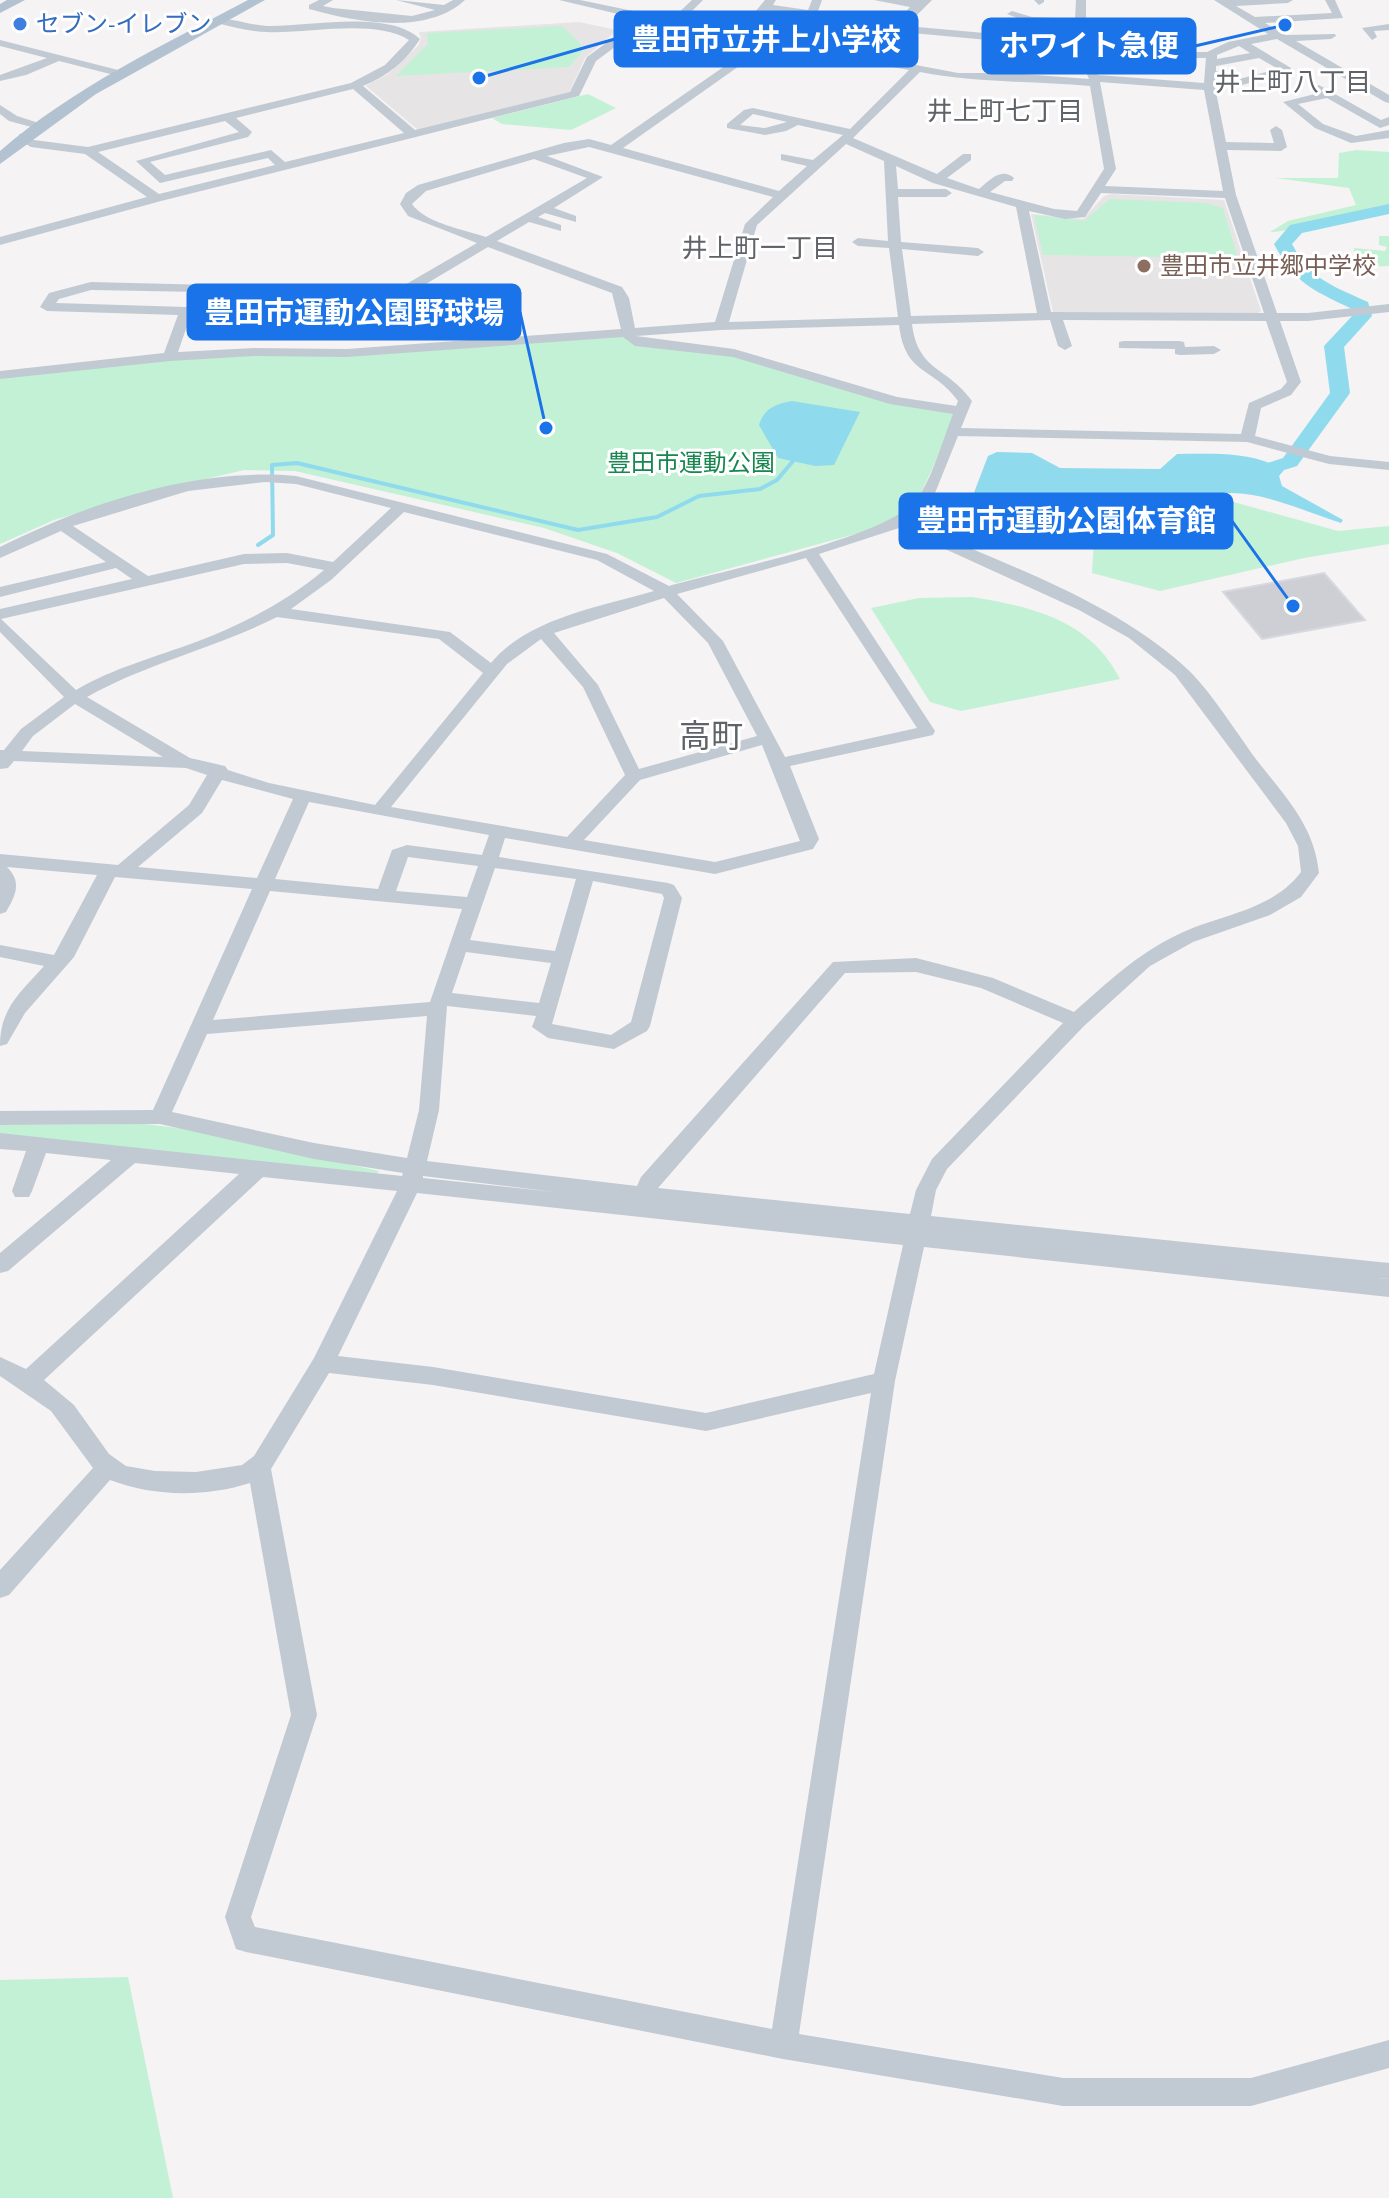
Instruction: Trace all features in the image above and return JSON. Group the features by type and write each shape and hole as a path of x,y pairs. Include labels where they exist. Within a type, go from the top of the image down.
{"main road":[{"path":"0,159 39,125 122,74 258,0"}],"street":[{"path":"328,0 313,7 358,15 415,19 446,9 460,0"},
{"path":"401,0 446,9"},
{"path":"674,23 698,0"},
{"path":"817,0 812,14 768,4 740,36 964,77 1008,76 1209,87"},
{"path":"879,0 923,3"},
{"path":"796,121 848,136 890,160 937,180 1022,205 1075,216 1081,214 1110,169 1093,80 1082,50 1081,0"},
{"path":"1221,1 1288,0"},
{"path":"1253,20 1339,16 1330,0"},
{"path":"570,1 706,29"},
{"path":"1221,1 1389,100"},
{"path":"871,61 923,3"},
{"path":"1012,14 1031,20 1081,22"},
{"path":"358,15 361,28"},
{"path":"0,241 157,198 575,94 591,59 648,17"},
{"path":"23,137 31,143 88,151 355,85 384,71 415,39 398,30 265,29 221,21"},
{"path":"1372,37 1367,28 1389,27"},
{"path":"899,29 1211,64 1260,54"},
{"path":"1247,438 1254,406 1286,392 1294,382 1230,195 1209,87 1211,64 1214,50 1242,43 1280,37 1331,36"},
{"path":"614,149 766,42"},
{"path":"0,43 122,74"},
{"path":"1211,64 1238,83 1287,70 1242,43"},
{"path":"0,78 41,67 57,58"},
{"path":"721,326 751,224 916,70"},
{"path":"1351,78 1319,86 1387,127"},
{"path":"355,85 412,134"},
{"path":"1329,94 1289,102 1319,126 1361,141 1387,127"},
{"path":"0,108 13,119 39,125"},
{"path":"1319,126 1365,115"},
{"path":"227,116 246,132 142,161 160,179 271,154 284,168"},
{"path":"1222,146 1281,147 1276,130"},
{"path":"780,195 614,149 581,143 422,188 408,199 409,210 417,216 617,290 622,298 629,334 635,342 734,353 895,401 962,411"},
{"path":"88,151 157,198"},
{"path":"170,357 185,317 209,291 207,288 91,286 54,296 47,307 185,317 348,297 399,294 597,177 536,156"},
{"path":"785,157 816,164"},
{"path":"937,180 967,157"},
{"path":"379,811 515,646 543,631 666,591 880,532 917,511 926,498 965,401 959,392 911,354 902,322 890,160"},
{"path":"981,193 1004,176 1008,178"},
{"path":"1099,189 1230,195"},
{"path":"891,193 946,193"},
{"path":"1022,205 1050,317 1065,346"},
{"path":"543,208 572,219"},
{"path":"527,217 557,228"},
{"path":"858,242 978,252"},
{"path":"0,375 170,357 254,352 347,353 721,326 1050,317 1271,318 1389,308"},
{"path":"1172,317 1180,352"},
{"path":"1124,345 1180,352 1214,350"},
{"path":"954,432 1247,438 1346,463 1389,466"},
{"path":"0,553 61,524 224,480 261,475 296,480 602,557 666,591 715,641 780,763 810,839 807,845 715,868 303,796 266,788 219,770 187,763 2,759"},
{"path":"2,759 35,723 72,695 276,612 335,567 402,506"},
{"path":"783,2045 884,1381 926,1190 939,1164 1077,1021 1143,961 1186,938 1263,911 1295,893 1310,873 1307,846 1294,821 1181,672 1111,620 900,523"},
{"path":"61,524 148,583"},
{"path":"780,763 927,731 810,552"},
{"path":"0,614 244,559 287,558 335,567"},
{"path":"0,592 63,579 118,563"},
{"path":"276,612 444,635 492,672"},
{"path":"0,623 72,695 187,763"},
{"path":"543,631 590,685 634,776"},
{"path":"572,842 634,776 768,738"},
{"path":"0,1039 18,1008 72,945 115,872 196,809 219,770"},
{"path":"160,1117 303,796"},
{"path":"0,1366 29,1380 65,1411 108,1467 157,1484 230,1478 249,1473 259,1466 270,1454 323,1363 413,1175 429,1110 438,1003 499,831"},
{"path":"385,896 401,851 490,860 586,874 664,887 673,898 640,1026 614,1042 548,1031 542,1027 586,874"},
{"path":"0,860 474,904"},
{"path":"0,870 8,876 9,883 0,908"},
{"path":"458,945 562,958"},
{"path":"0,951 57,962"},
{"path":"646,1195 648,1183 840,967 916,965 986,983 1077,1021"},
{"path":"198,1028 438,1003 545,1010"},
{"path":"0,1118 160,1117 413,1175 1389,1288"},
{"path":"0,1141 260,1167 413,1175 646,1195 917,1231 1389,1271"},
{"path":"22,1191 39,1144"},
{"path":"0,1265 133,1153"},
{"path":"29,1380 260,1167"},
{"path":"323,1363 433,1376 706,1422 884,1381"},
{"path":"259,1466 304,1715 238,1917 246,1939 783,2045 1063,2092 1251,2092 1389,2054"},
{"path":"0,1587 108,1467"}],"shaded area":[{"path":"579,22 617,30 585,58 569,93 418,130 366,86 388,74 418,46 421,39 419,32"},
{"name":"豊田市立井郷中学校","path":"1104,196 1224,200 1261,311 1256,315 1053,312 1031,214 1083,219"}],"green space":[{"path":"562,26 580,43 582,52 569,67 396,76 428,44 427,33"},
{"path":"588,94 616,108 571,130 502,124 492,118"},
{"path":"1357,150 1389,152 1389,207 1270,232 1288,221 1356,205 1349,188 1276,178 1338,178 1339,153"},
{"path":"1110,199 1205,203 1223,208 1238,258 1043,255 1034,215 1084,221"},
{"path":"1379,236 1389,236 1389,266 1358,267 1354,264 1354,248 1385,251 1387,247 1379,245"},
{"name":"豊田市運動公園","path":"623,335 628,341 742,356 957,415 916,504 881,527 676,583 617,553 544,528 295,471 244,470 151,492 54,520 0,544 0,378 174,358"},
{"path":"1230,501 1338,531 1389,526 1389,544 1304,558 1160,591 1092,573 1094,540"},
{"path":"972,597 1017,606 1058,620 1093,643 1108,659 1120,679 961,711 930,702 871,608 919,598"},
{"path":"144,1124 195,1130 379,1171 377,1175 0,1135 0,1125"},
{"path":"128,1977 173,2198 0,2198 0,1980"}],"water":[{"path":"792,401 860,412 834,465 815,466 778,458 759,425 771,408"},
{"path":"997,452 1032,453 1060,468 1160,469 1177,454 1218,454 1259,459 1284,470 1279,476 1282,486 1343,520 1341,523 1256,496 1228,493 1156,506 1069,536 1037,539 1009,537 983,529 967,511 988,456"}],"building":[{"path":"1324,573 1365,620 1262,639 1223,592"}],"waterway":[{"path":"1243,477 1290,462 1340,393 1334,346 1363,316 1361,306 1312,283 1295,267 1283,244 1296,229 1389,209"},
{"path":"258,545 273,535 272,465 297,463 578,530 657,517 699,496 760,489 777,480 793,461"}],"place":[{"name":"セブン-イレブン","path":"20,24"},
{"name":"ホワイト急便","path":"1285,25"},
{"name":"豊田市立井上小学校","path":"479,78"},
{"name":"豊田市立井郷中学校","path":"1144,266"},
{"name":"豊田市運動公園野球場","path":"546,428"},
{"name":"豊田市運動公園体育館","path":"1293,606"}],"district":[{"name":"井上町八丁目","path":"1293,82"},
{"name":"井上町七丁目","path":"1005,111"},
{"name":"井上町一丁目","path":"760,248"},
{"name":"高町","path":"711,736"}]}
